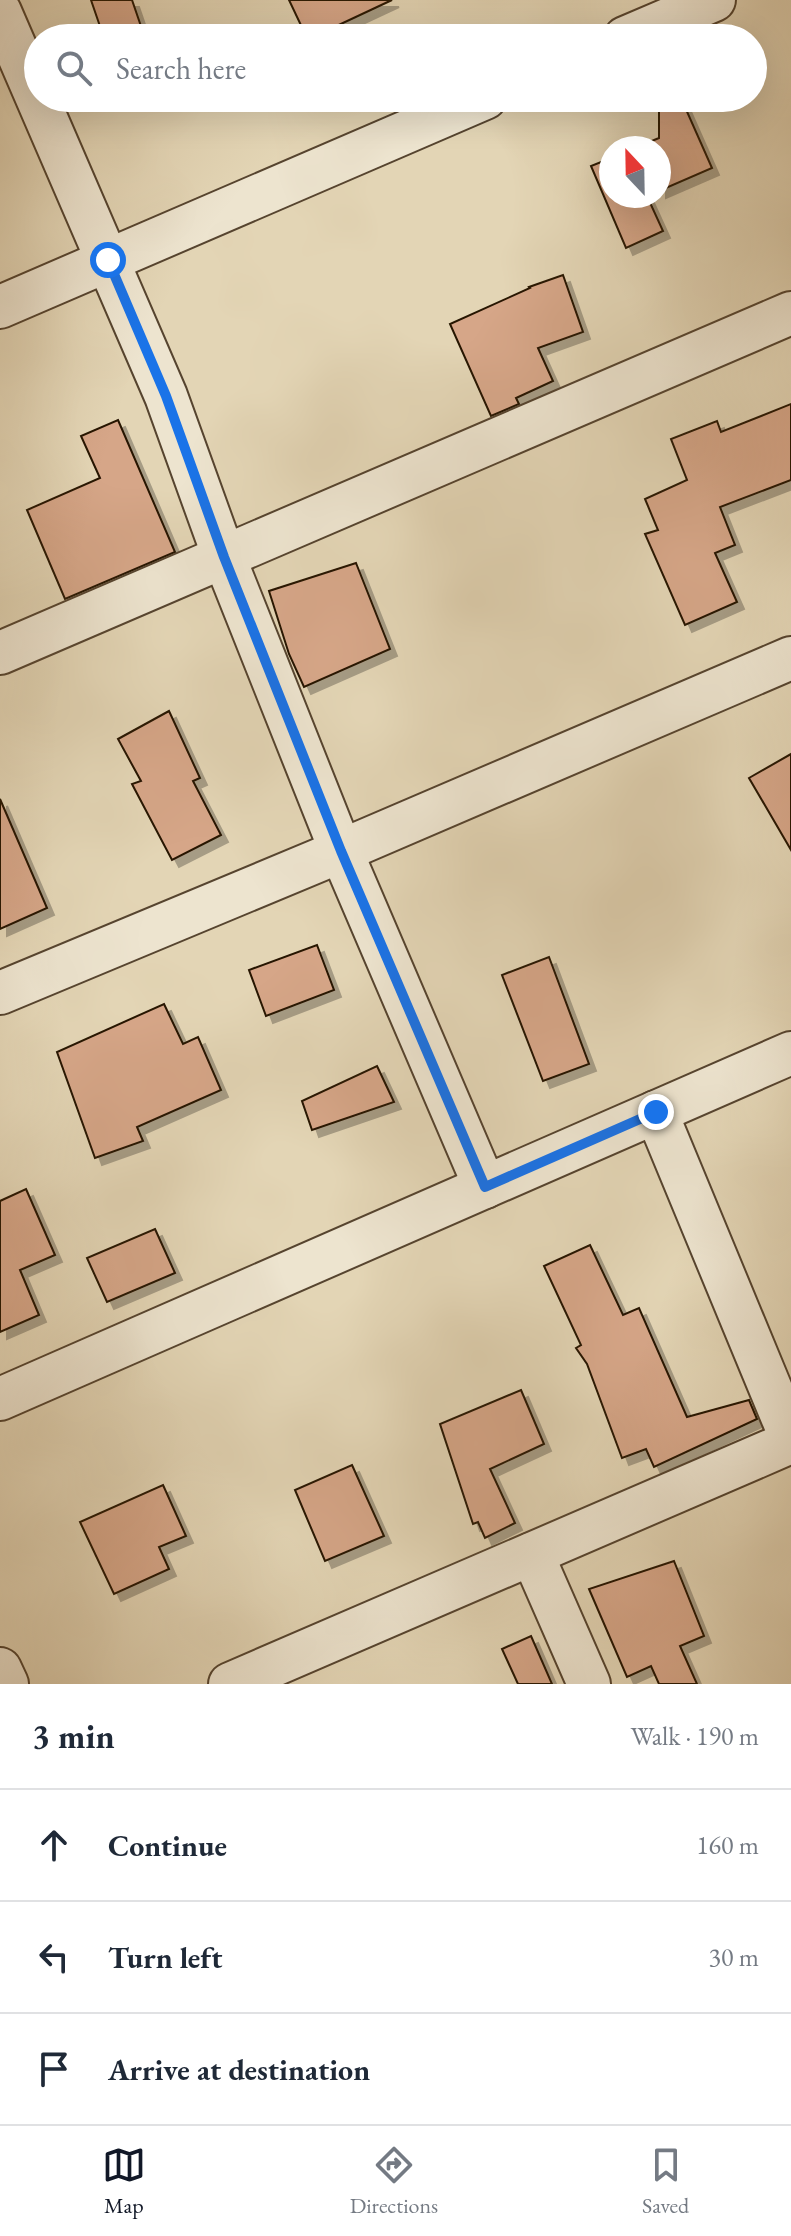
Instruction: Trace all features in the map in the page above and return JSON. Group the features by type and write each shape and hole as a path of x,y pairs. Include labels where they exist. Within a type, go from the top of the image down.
{"street":[{"path":"658,24 714,0"},
{"path":"0,12 24,67"},
{"path":"44,112 166,396 224,557 341,851 485,1187"},
{"path":"0,307 452,112"},
{"path":"0,653 791,313"},
{"path":"0,993 791,658"},
{"path":"0,1399 791,1053"},
{"path":"230,1684 791,1440 656,1112"},
{"path":"532,1554 589,1684"},
{"path":"0,1669 7,1684"}],"building":[{"path":"91,0 132,0 140,24 99,24"},
{"path":"289,0 392,0 341,24 300,24"},
{"path":"659,112 687,112 712,168 671,186 671,136 659,136"},
{"path":"599,163 599,185 591,166"},
{"path":"609,208 652,208 663,231 626,248"},
{"path":"563,275 583,332 538,348 553,381 516,398 519,404 491,416 450,324 529,287"},
{"path":"791,404 791,480 720,507 735,545 715,553 737,602 685,625 645,534 658,530 645,499 687,480 671,439 717,421 721,432"},
{"path":"118,420 175,552 65,599 27,510 100,478 81,436"},
{"path":"356,563 390,649 304,687 289,654 269,591"},
{"path":"169,711 200,778 193,781 221,835 172,860 132,784 141,781 118,739"},
{"path":"791,754 791,850 749,778"},
{"path":"0,799 47,908 0,929"},
{"path":"317,945 334,990 266,1016 249,970"},
{"path":"549,957 589,1064 543,1081 502,975"},
{"path":"164,1004 183,1044 198,1037 221,1090 137,1127 143,1141 95,1158 57,1052"},
{"path":"377,1066 394,1102 312,1130 302,1101"},
{"path":"26,1189 55,1255 20,1270 39,1315 0,1332 0,1201"},
{"path":"155,1229 175,1273 107,1302 87,1258"},
{"path":"590,1245 623,1315 639,1308 687,1417 749,1400 757,1419 654,1467 646,1449 622,1458 587,1364 576,1348 581,1345 544,1266"},
{"path":"521,1390 544,1444 490,1469 515,1523 485,1538 478,1522 473,1524 440,1424"},
{"path":"352,1465 384,1536 325,1561 295,1490"},
{"path":"163,1485 186,1536 159,1547 169,1569 114,1594 80,1522"},
{"path":"674,1561 704,1636 680,1646 697,1684 659,1684 651,1666 627,1677 589,1589"},
{"path":"531,1636 552,1684 518,1684 502,1649"}],"route":[{"path":"108,260 166,396 224,557 341,851 485,1187 656,1112"}]}
